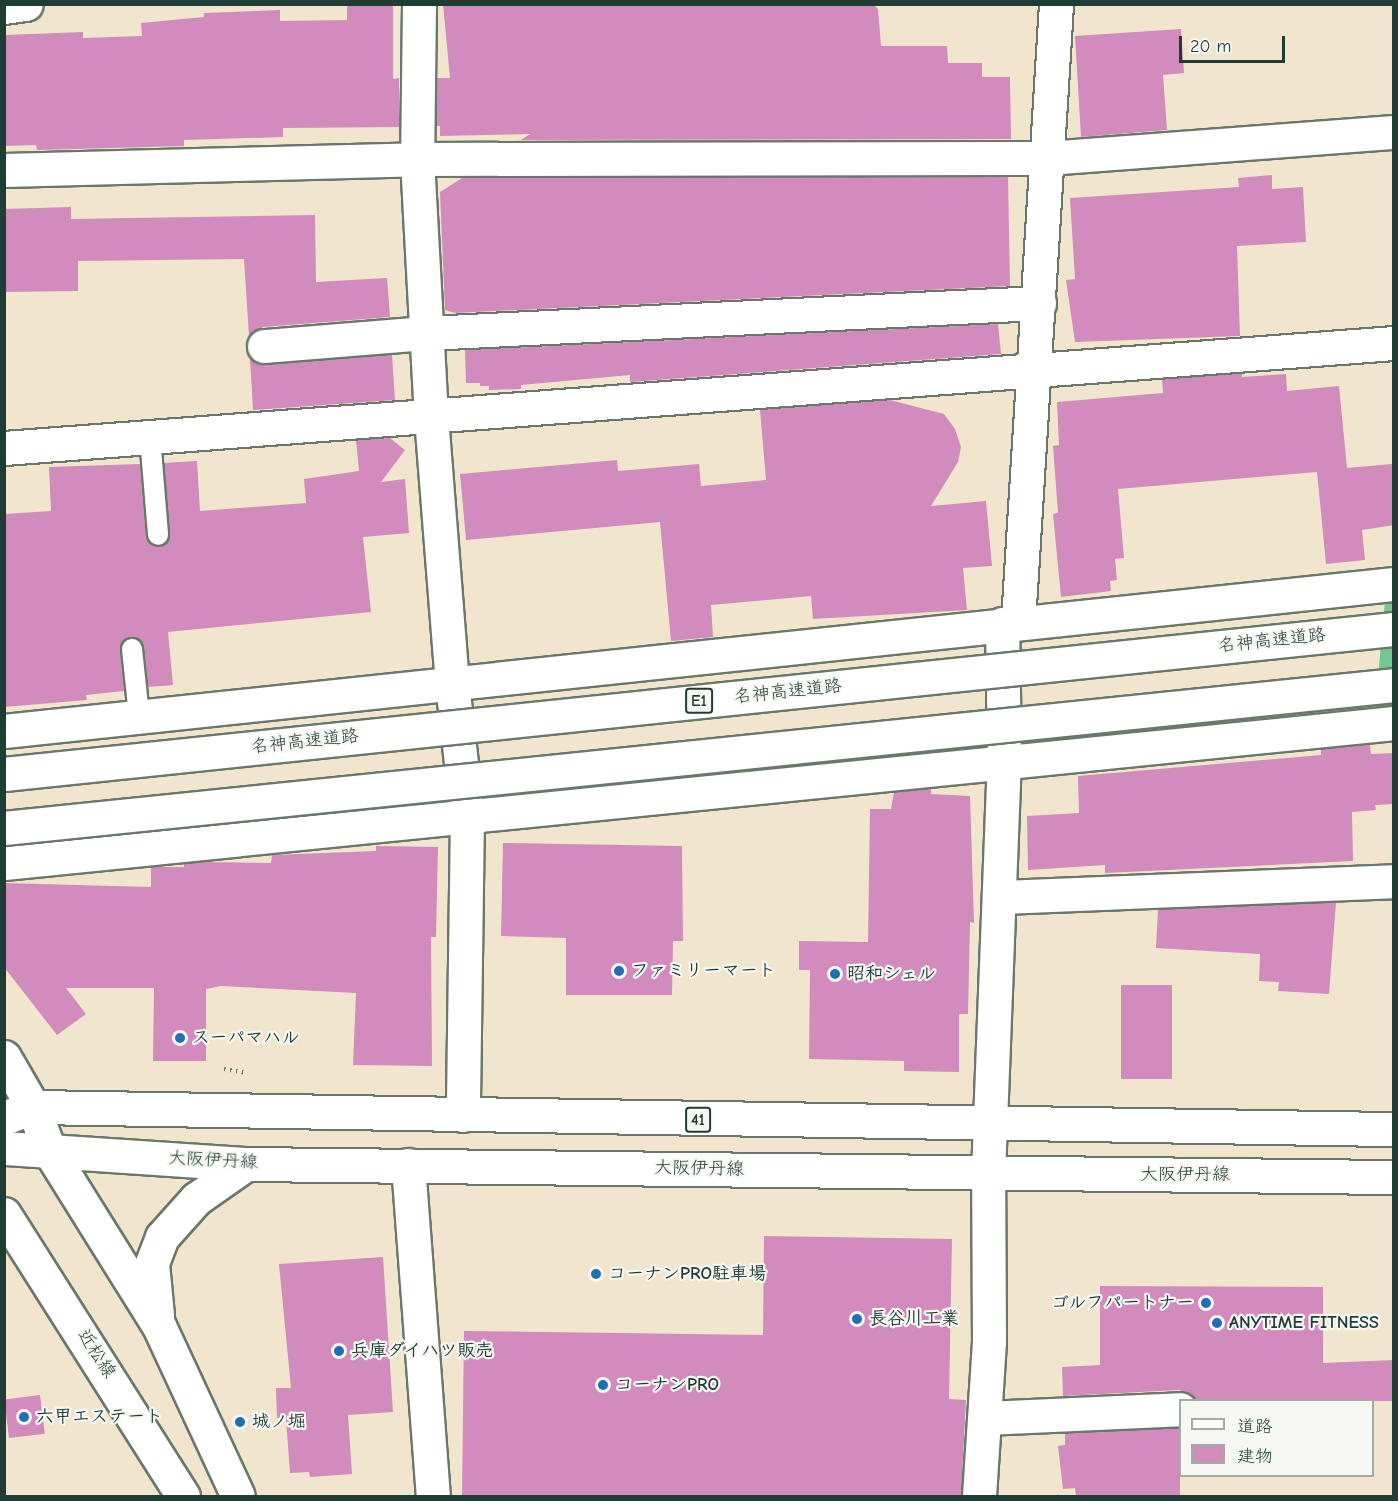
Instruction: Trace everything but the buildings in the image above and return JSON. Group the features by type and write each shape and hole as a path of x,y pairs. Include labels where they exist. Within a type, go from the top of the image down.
{"main road":[{"path":"4,7 26,4"},
{"path":"420,4 417,159 431,417 452,684 467,816 463,1115"},
{"path":"979,1497 989,1340 988,1174 992,1124 1010,623 1035,370 1056,4"},
{"path":"4,170 417,159 1047,158 1394,132"},
{"path":"264,346 427,333 1039,303"},
{"path":"4,448 1394,343"},
{"path":"4,731 1394,584"},
{"name":"名神高速道路","path":"4,774 1394,629"},
{"path":"4,828 1394,685"},
{"path":"4,863 1394,723"},
{"path":"1000,897 1394,881"},
{"path":"4,1057 19,1112 49,1150 159,1326 238,1497"},
{"name":"41","path":"19,1112 463,1115 1394,1129"},
{"name":"大阪伊丹線","path":"4,1148 246,1164 1394,1177"},
{"path":"159,1326 152,1289 153,1263 162,1237 202,1193 246,1164"},
{"path":"408,1165 432,1497"},
{"name":"近松線","path":"4,1214 123,1395 183,1497"},
{"path":"984,1418 1179,1409"}],"lane":[{"path":"150,437 158,536"},
{"path":"132,649 139,716"}],"green space":[{"path":"1393,600 1393,708 1375,710 1385,601"}],"place":[{"name":"ファミリーマート","path":"619,971"},
{"name":"昭和シェル","path":"835,974"},
{"name":"スーパマハル","path":"180,1038"},
{"name":"コーナンPRO駐車場","path":"596,1274"},
{"name":"ゴルフパートナー","path":"1206,1303"},
{"name":"長谷川工業","path":"857,1319"},
{"name":"ANYTIME FITNESS","path":"1217,1323"},
{"name":"兵庫ダイハツ販売","path":"339,1351"},
{"name":"コーナンPRO","path":"603,1385"},
{"name":"六甲エステート","path":"24,1417"},
{"name":"城ノ堀","path":"240,1422"}]}
